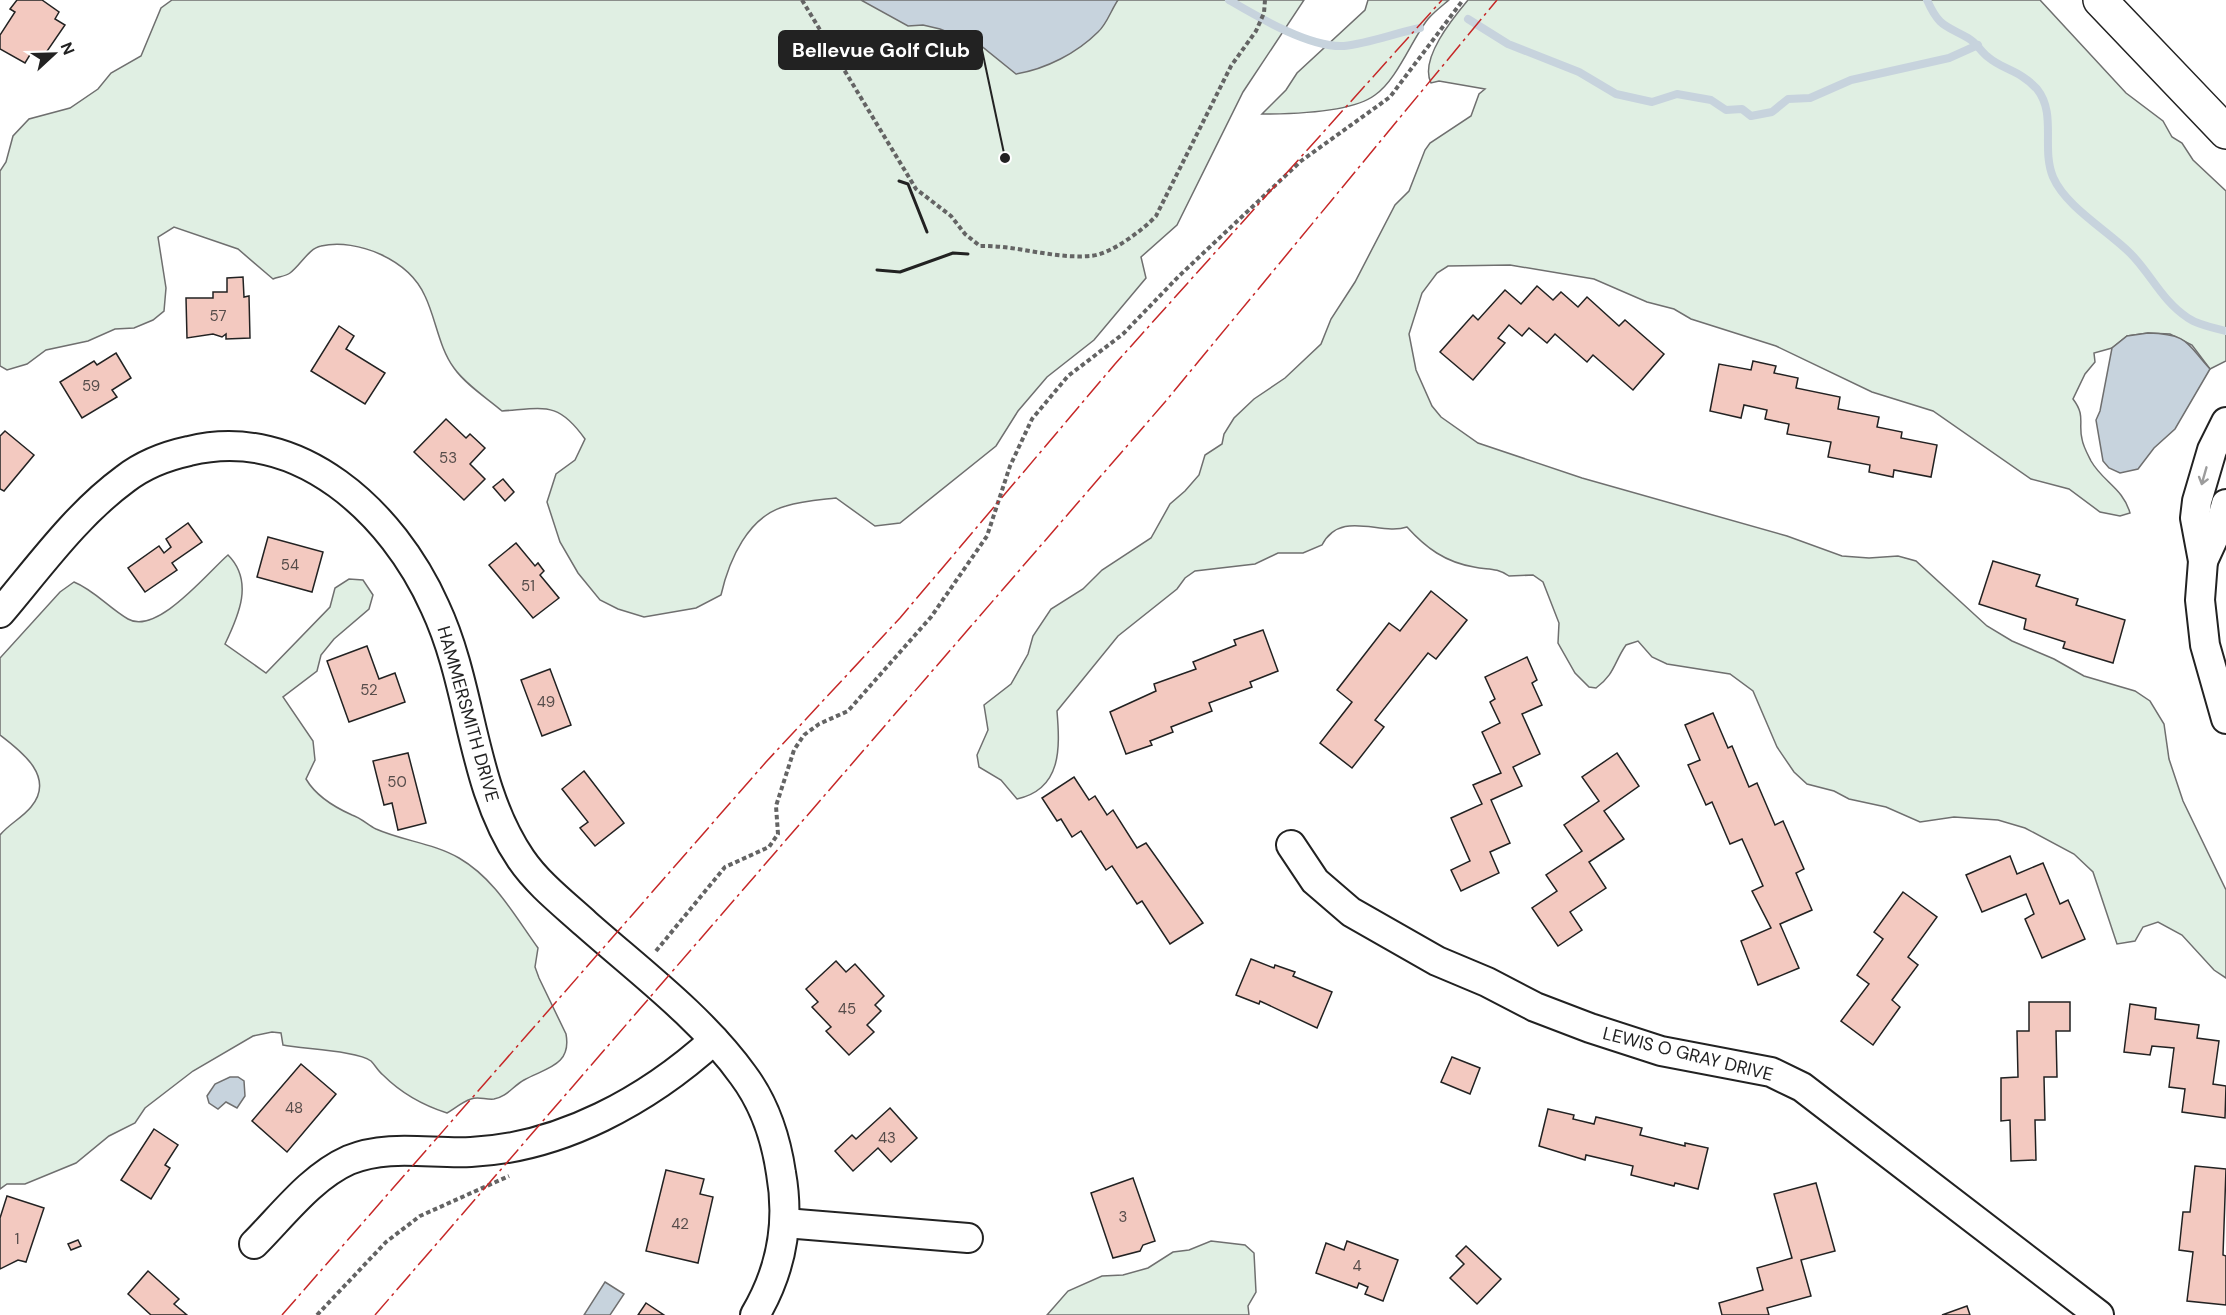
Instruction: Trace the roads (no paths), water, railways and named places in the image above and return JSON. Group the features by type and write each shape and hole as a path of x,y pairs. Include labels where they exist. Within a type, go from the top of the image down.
{"main road":[{"path":"2100,0 2226,132"}],"street":[{"path":"2226,422 2212,450 2197,501 2195,518 2203,561 2200,600 2205,645 2226,719"},
{"name":"HAMMERSMITH DRIVE","path":"0,613 87,511 127,477 151,464 205,447 246,446 276,451 318,469 342,486 375,518 409,561 435,607 458,670 487,789 521,858 559,900 714,1040 744,1076 766,1117 780,1163 785,1223 781,1252 773,1279 755,1315"},
{"path":"2203,561 2221,522 2226,504"},
{"name":"LEWIS O GRAY DRIVE","path":"1291,845 1315,882 1351,912 1437,961 1487,982 1535,1007 1590,1028 1661,1051 1770,1072 1803,1086 2099,1315"},
{"path":"254,1244 302,1194 336,1167 350,1160 393,1150 441,1153 516,1147 594,1120 620,1108 684,1066 714,1040"},
{"path":"785,1223 968,1238"}],"waterway":[{"path":"1229,0 1300,37 1330,45 1354,45 1420,28"},
{"path":"1927,0 1935,16 1943,24 1971,40 1985,55 2024,78 2037,89 2046,109 2048,155 2053,177 2067,198 2130,253 2179,311 2196,323 2226,331"},
{"path":"1468,19 1508,44 1579,72 1616,94 1652,102 1677,94 1711,100 1726,110 1742,109 1751,116 1772,112 1788,99 1810,98 1851,80 1949,58 1978,45"}],"place":[{"name":"Bellevue Golf Club","path":"1005,158"}]}
